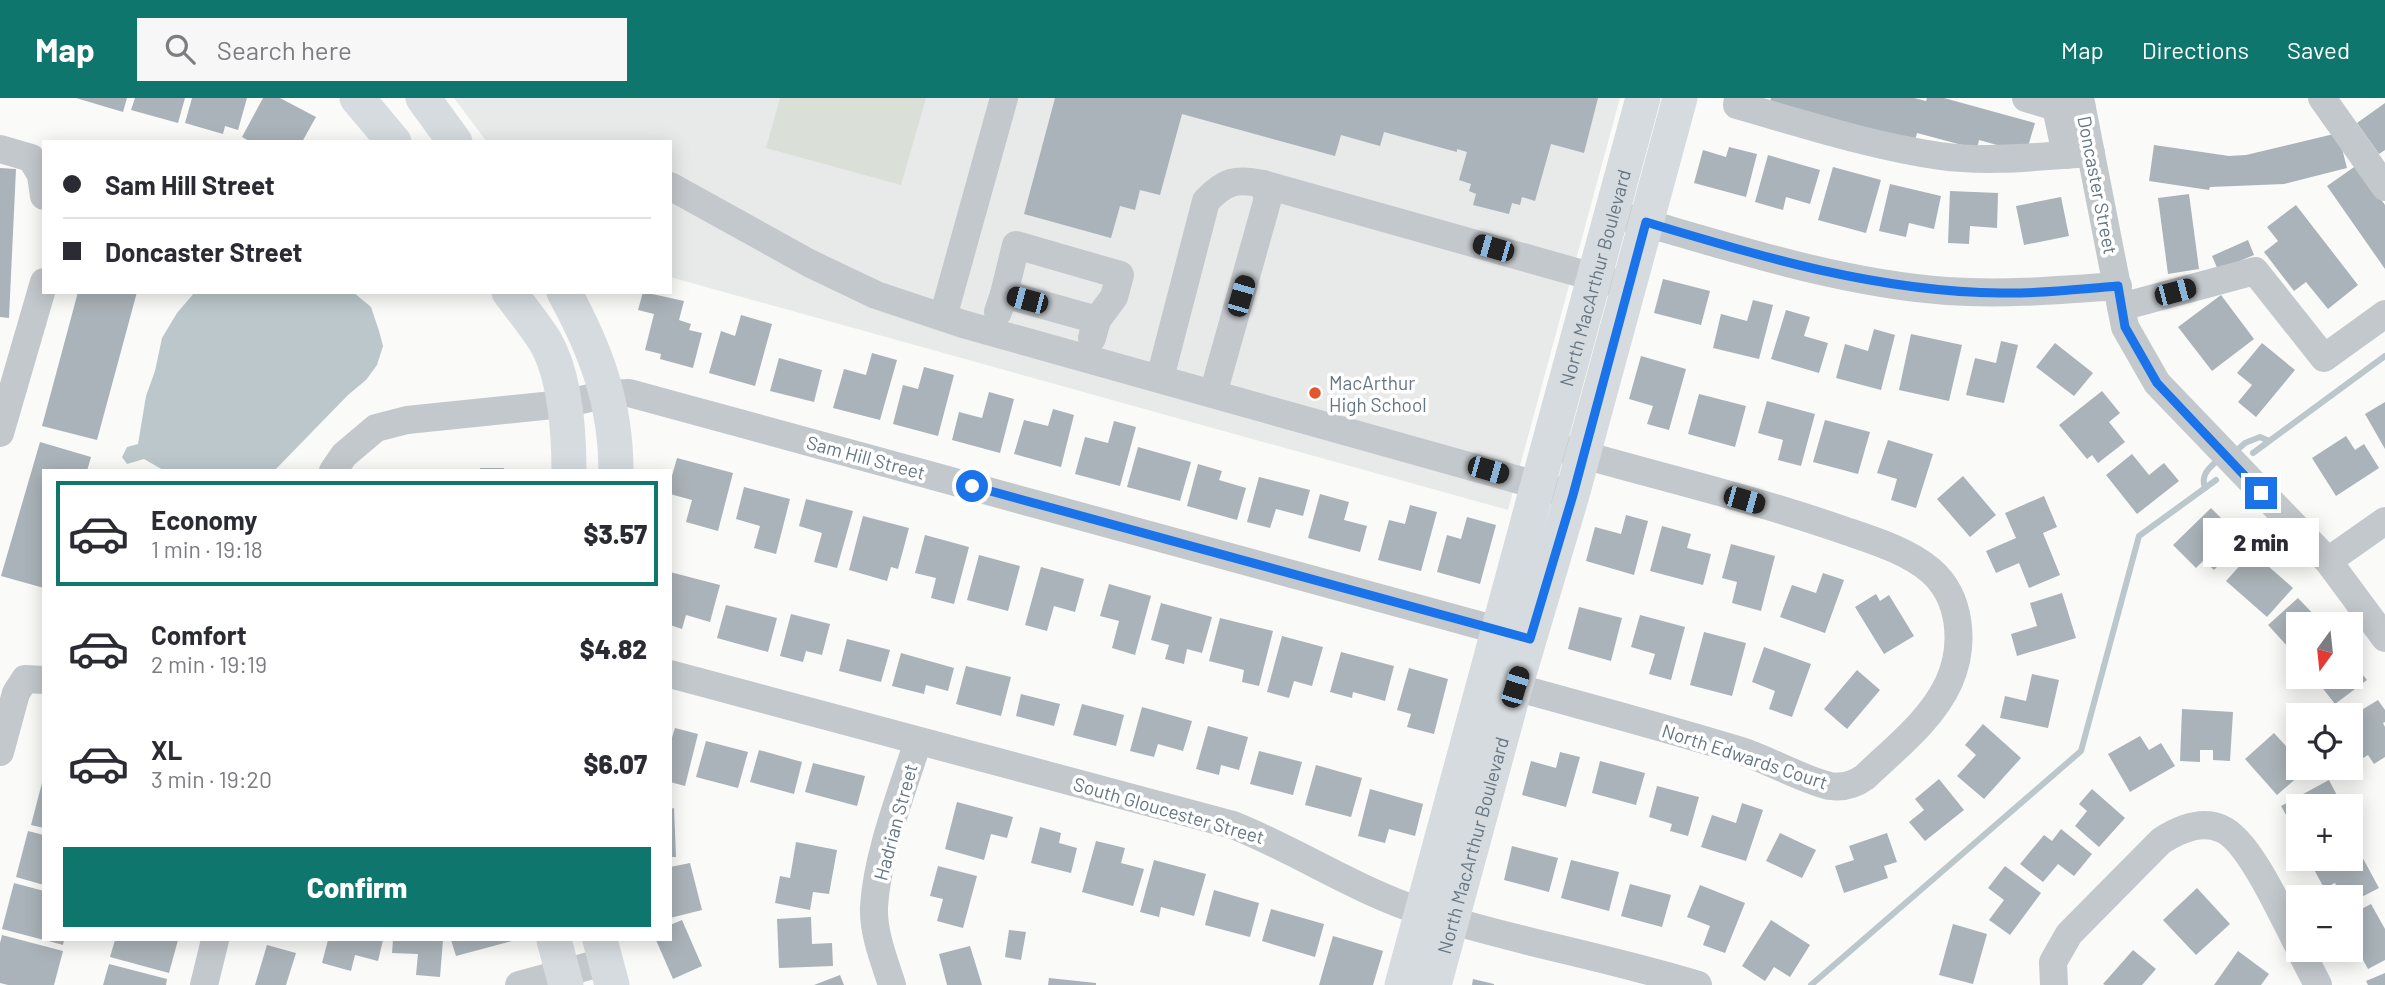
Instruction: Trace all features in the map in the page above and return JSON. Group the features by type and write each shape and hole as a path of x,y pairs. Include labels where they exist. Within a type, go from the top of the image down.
{"main road":[{"path":"357,98 392,140"},
{"path":"423,98 454,140"},
{"name":"North MacArthur Boulevard","path":"1434,985 1437,916 1514,634 1538,485 1643,98"},
{"name":"North MacArthur Boulevard","path":"1402,985 1437,916 1515,687 1514,634 1573,495 1680,98"},
{"path":"510,294 546,344 558,377 569,440 569,469"},
{"path":"565,294 585,331 608,394 613,416 616,469"},
{"path":"554,941 564,979"}],"street":[{"path":"943,317 1004,98"},
{"path":"1738,98 1737,105 1852,139 1942,156 1995,159 2078,154"},
{"path":"2026,98 2073,104"},
{"path":"2322,98 2385,187"},
{"name":"Doncaster Street","path":"2073,104 2078,154 2120,296 2125,327 2157,383 2328,561 2385,638"},
{"path":"0,149 32,158 42,182"},
{"path":"1160,379 1206,201 1221,185 1245,180 1628,286"},
{"path":"1213,394 1268,198 1263,184"},
{"path":"672,187 809,263 876,295 992,332 1573,495"},
{"path":"1612,213 1797,264 1858,279 1917,288 2120,296 2255,271 2324,358 2385,314"},
{"path":"992,332 1016,245 1120,275 1114,297 1097,320 1087,358"},
{"path":"0,433 42,289"},
{"path":"1004,294 1097,320"},
{"name":"Sam Hill Street","path":"334,469 344,454 376,428 407,420 563,404 608,394 629,393 1514,634"},
{"path":"1549,445 1583,455"},
{"name":"North Edwards Court","path":"1515,687 1728,747 1823,783 1843,786 1855,784 1865,777 1931,711 1948,685 1957,656 1958,629 1951,601 1937,577 1920,562 1823,523 1583,455"},
{"path":"2328,561 2385,522"},
{"name":"South Gloucester Street","path":"672,675 1233,825 1274,841 1372,892 1437,916 1698,985"},
{"path":"0,752 16,693 25,679 42,680"},
{"name":"Hadrian Street","path":"892,985 878,943 874,908 882,860 918,741"},
{"path":"2054,985 2053,962 2069,934 2161,841 2179,830 2202,825 2222,829 2240,843 2286,922"},
{"path":"204,985 215,941"},
{"path":"519,985 564,979 605,962"},
{"path":"2306,962 2318,985"}],"shaded area":[{"name":"MacArthur High School","path":"454,98 1620,98 1508,510 672,278 672,140 486,140"},
{"path":"780,98 926,98 901,185 766,148"},
{"path":"193,294 355,294 371,307 383,346 377,365 366,380 276,469 162,469 144,459 127,464 122,457 127,447 138,444 146,396 162,338 177,313"}],"building":[{"path":"76,98 127,98 123,112"},
{"path":"135,98 185,98 178,123 131,110"},
{"path":"192,98 247,98 238,130 225,126 223,134 185,123"},
{"path":"263,98 280,98 316,117 303,140 247,140 242,137"},
{"path":"1055,98 1598,98 1584,153 1551,144 1535,201 1522,197 1520,205 1512,203 1509,214 1473,205 1476,194 1469,191 1471,184 1459,180 1467,152 1457,149 1457,152 1384,132 1380,146 1341,135 1335,156 1182,114 1160,195 1140,190 1135,210 1120,206 1111,238 1024,214"},
{"path":"1771,98 1914,98 1926,101 1927,98 1944,98 2035,123 2026,153 1979,140 1977,149 1917,133 1914,145 1770,101"},
{"path":"2385,103 2385,150 2379,154 2357,123"},
{"path":"2338,133 2347,168 2284,184 2210,187 2209,190 2149,181 2154,145 2229,156 2246,155"},
{"path":"1729,147 1757,154 1746,197 1694,183 1703,150 1726,157"},
{"path":"1768,155 1820,170 1810,204 1786,197 1783,210 1755,202"},
{"path":"2357,165 2385,205 2385,269 2327,186"},
{"path":"1833,167 1881,180 1866,233 1818,220"},
{"path":"0,168 16,169 9,318 0,317"},
{"path":"1890,184 1941,196 1934,229 1909,223 1906,237 1879,231"},
{"path":"1950,191 1998,193 1997,228 1970,226 1969,244 1948,243"},
{"path":"2189,194 2199,269 2168,274 2158,198"},
{"path":"2061,197 2069,236 2024,245 2016,206"},
{"path":"2296,205 2358,285 2328,309 2306,282 2294,291 2264,252 2278,241 2267,227"},
{"path":"2248,240 2254,255 2218,270 2212,256"},
{"path":"1663,279 1710,291 1701,325 1654,313"},
{"path":"77,294 136,294 97,440 42,426"},
{"path":"642,294 684,301 679,320 691,324 689,330 702,333 693,368 660,359 661,354 645,350 654,314 638,310"},
{"path":"2221,295 2254,339 2212,371 2178,327"},
{"path":"1753,300 1773,305 1759,359 1713,348 1721,314 1747,321"},
{"path":"1786,310 1810,317 1804,336 1828,343 1819,373 1771,359"},
{"path":"741,315 772,324 755,386 709,373 721,331 735,336"},
{"path":"1874,329 1895,335 1881,390 1836,378 1845,344 1868,351"},
{"path":"1911,334 1962,345 1949,401 1899,390"},
{"path":"2001,341 2018,345 2004,403 1966,395 1975,358 1996,363"},
{"path":"2055,343 2093,373 2074,396 2036,367"},
{"path":"2262,343 2295,370 2256,417 2238,402 2252,385 2237,373"},
{"path":"872,353 897,360 880,420 833,408 844,369 866,375"},
{"path":"1641,356 1686,369 1669,430 1647,424 1653,406 1629,399"},
{"path":"779,358 822,370 814,402 770,391"},
{"path":"924,367 954,375 938,436 893,424 903,385 918,389"},
{"path":"2102,391 2120,413 2109,422 2125,442 2098,463 2092,455 2087,459 2059,425"},
{"path":"989,392 1014,399 1000,453 952,440 959,412 982,418"},
{"path":"1699,394 1746,406 1735,447 1688,434"},
{"path":"1767,401 1815,414 1801,466 1778,460 1783,440 1758,433"},
{"path":"2385,402 2385,449 2365,414"},
{"path":"1053,409 1074,415 1061,467 1014,454 1024,420 1048,426"},
{"path":"1825,420 1870,432 1858,474 1813,462"},
{"path":"1114,421 1136,427 1120,486 1075,474 1085,437 1108,443"},
{"path":"2346,436 2355,450 2364,444 2379,468 2336,496 2312,458"},
{"path":"1888,440 1933,454 1916,508 1891,500 1897,479 1877,473"},
{"path":"40,442 91,457 88,469 42,469 42,587 1,576"},
{"path":"1138,447 1191,462 1180,501 1127,487"},
{"path":"2132,454 2149,475 2164,463 2179,481 2137,514 2106,475"},
{"path":"677,458 733,473 718,531 686,522 692,500 672,495 672,476"},
{"path":"1198,464 1222,471 1219,480 1246,488 1237,520 1187,506"},
{"path":"1963,476 1996,515 1970,537 1937,499"},
{"path":"1259,477 1310,490 1303,516 1276,509 1270,528 1247,522"},
{"path":"744,487 790,499 776,554 754,548 760,526 736,519"},
{"path":"1320,494 1349,502 1344,520 1367,526 1360,552 1308,538"},
{"path":"2044,496 2057,527 2043,533 2060,575 2029,588 2019,563 1996,573 1986,551 2016,538 2005,513"},
{"path":"806,499 853,511 837,568 814,562 822,533 799,526"},
{"path":"1410,505 1437,512 1421,571 1378,560 1389,520 1405,524"},
{"path":"2211,508 2243,540 2214,570 2204,560 2196,568 2173,545"},
{"path":"1626,515 1648,521 1634,575 1586,561 1595,527 1621,534"},
{"path":"863,516 909,528 898,569 891,567 887,581 849,570"},
{"path":"1467,517 1496,525 1480,584 1437,572 1447,535 1461,539"},
{"path":"1662,526 1691,534 1687,548 1711,554 1703,585 1650,571"},
{"path":"925,535 969,547 954,604 931,598 936,578 915,573"},
{"path":"1731,544 1775,556 1761,611 1732,603 1737,582 1722,578"},
{"path":"2252,552 2293,588 2267,617 2226,581"},
{"path":"979,555 1020,566 1008,611 967,600"},
{"path":"1041,567 1084,579 1075,612 1054,606 1047,631 1025,625"},
{"path":"672,573 720,585 710,622 686,615 682,629 672,626"},
{"path":"1823,573 1844,580 1825,633 1780,617 1792,585 1816,593"},
{"path":"1109,584 1151,596 1135,655 1112,648 1119,621 1100,616"},
{"path":"2062,593 2076,638 2017,656 2011,634 2037,626 2030,603"},
{"path":"1876,594 1880,601 1889,595 1914,636 1884,654 1855,607"},
{"path":"2298,598 2311,612 2286,612 2286,645 2268,625"},
{"path":"1161,603 1212,617 1202,653 1187,649 1184,664 1165,659 1169,645 1151,640"},
{"path":"726,605 777,618 768,652 717,638"},
{"path":"1579,607 1622,618 1611,661 1568,649"},
{"path":"791,614 830,624 822,655 806,651 803,662 780,656"},
{"path":"1640,615 1685,627 1671,680 1649,674 1655,654 1631,647"},
{"path":"1220,618 1273,631 1259,686 1242,682 1244,670 1209,661"},
{"path":"1704,632 1746,643 1732,696 1690,685"},
{"path":"1282,636 1323,647 1312,686 1294,681 1289,698 1267,692"},
{"path":"847,639 890,650 881,682 839,671"},
{"path":"1764,647 1811,664 1792,717 1769,709 1775,691 1752,682"},
{"path":"1341,652 1394,666 1385,701 1353,692 1352,698 1330,692"},
{"path":"901,653 954,668 948,691 926,685 924,694 892,686"},
{"path":"966,666 1011,677 1001,716 956,704"},
{"path":"1409,668 1448,679 1434,734 1407,727 1411,714 1397,710"},
{"path":"1857,670 1880,690 1847,729 1824,709"},
{"path":"2032,674 2059,680 2048,728 2000,718 2005,696 2026,701"},
{"path":"2324,690 2354,690 2336,703"},
{"path":"1021,694 1060,704 1054,726 1016,716"},
{"path":"2378,700 2385,710 2385,757 2374,764 2368,755 2363,758 2363,709"},
{"path":"1082,704 1124,715 1116,746 1073,735"},
{"path":"1142,707 1192,721 1183,751 1158,744 1154,757 1130,751"},
{"path":"2182,709 2233,712 2230,761 2213,760 2213,750 2200,750 2200,762 2180,761"},
{"path":"1983,724 2021,758 1984,799 1957,776 1976,755 1965,745"},
{"path":"1208,726 1248,737 1239,770 1221,765 1219,775 1196,769"},
{"path":"675,728 698,734 685,786 672,783 672,738"},
{"path":"2274,733 2286,746 2286,780 2294,780 2277,795 2245,759"},
{"path":"2140,736 2149,750 2161,743 2175,766 2130,792 2108,754"},
{"path":"706,741 748,752 738,788 696,777"},
{"path":"759,750 802,762 794,794 750,782"},
{"path":"1259,751 1302,762 1293,795 1250,784"},
{"path":"1560,752 1580,757 1566,807 1522,795 1531,761 1556,768"},
{"path":"1600,761 1645,773 1636,805 1592,793"},
{"path":"813,763 865,776 857,806 805,792"},
{"path":"1316,765 1362,778 1351,817 1305,805"},
{"path":"1939,779 1964,810 1925,841 1909,822 1924,810 1915,799"},
{"path":"2329,780 2336,794 2303,794"},
{"path":"42,783 42,828 31,825"},
{"path":"1657,786 1699,797 1688,836 1670,831 1672,824 1649,817"},
{"path":"1370,789 1423,804 1415,836 1389,829 1385,843 1358,836"},
{"path":"2092,789 2125,818 2099,847 2075,826 2087,811 2079,804"},
{"path":"957,802 1013,817 1007,838 991,834 984,860 945,849"},
{"path":"1742,803 1763,810 1746,861 1701,847 1712,815 1736,823"},
{"path":"674,808 676,857 672,857"},
{"path":"1040,827 1061,833 1059,843 1077,848 1071,873 1031,863"},
{"path":"2061,829 2092,854 2074,876 2058,864 2043,882 2020,864 2044,835 2052,841"},
{"path":"28,831 42,834 42,884 16,877"},
{"path":"1780,833 1816,850 1802,878 1766,861"},
{"path":"1887,833 1897,862 1884,866 1888,878 1844,893 1835,866 1854,860 1849,846"},
{"path":"1096,841 1125,848 1121,863 1144,869 1133,906 1082,892"},
{"path":"796,842 837,850 829,894 813,892 810,910 775,903 780,876 790,878"},
{"path":"1512,846 1558,858 1549,892 1504,880"},
{"path":"2363,858 2379,888 2363,896 2363,885 2322,885 2315,871 2363,871"},
{"path":"1154,860 1206,874 1194,916 1161,907 1159,917 1140,912"},
{"path":"1571,860 1619,872 1609,911 1561,898"},
{"path":"690,863 702,910 672,918 672,867"},
{"path":"938,866 977,876 963,928 937,921 943,899 930,896"},
{"path":"2005,866 2041,893 2010,935 1989,920 2004,900 1988,888"},
{"path":"14,883 42,890 42,939 2,929"},
{"path":"1630,884 1671,895 1662,927 1621,916"},
{"path":"1700,885 1745,903 1725,953 1703,945 1710,926 1687,917"},
{"path":"2197,888 2230,924 2196,955 2163,920"},
{"path":"1214,890 1259,903 1250,937 1205,925"},
{"path":"2371,904 2385,929 2385,960 2368,969 2363,960 2363,908"},
{"path":"1271,909 1324,924 1315,957 1262,941"},
{"path":"811,917 812,944 832,943 833,966 779,968 777,919"},
{"path":"682,920 702,966 673,979 656,941 672,941 672,924"},
{"path":"1771,920 1810,945 1790,977 1774,967 1765,981 1742,966"},
{"path":"1953,924 1987,934 1973,984 1939,975"},
{"path":"1009,930 1026,932 1021,960 1005,957"},
{"path":"2,935 63,951 54,985 0,983"},
{"path":"1333,936 1383,951 1373,985 1319,985"},
{"path":"115,941 178,941 169,973 110,957"},
{"path":"328,941 383,941 378,961 355,955 351,971 322,963"},
{"path":"393,941 443,941 440,977 416,975 418,954 392,953"},
{"path":"451,941 512,941 456,956"},
{"path":"267,945 296,953 286,985 255,985"},
{"path":"970,946 982,985 947,985 939,954"},
{"path":"2133,950 2156,969 2142,985 2103,984"},
{"path":"2238,951 2269,974 2261,985 2214,985"},
{"path":"109,964 167,979 166,985 103,985"},
{"path":"2385,973 2385,985 2368,985 2366,981"},
{"path":"840,975 844,985 814,985"},
{"path":"1049,978 1096,983 1096,985 1048,985"},
{"path":"1473,979 1494,984 1494,985 1472,985"}],"waterway":[{"path":"2253,453 2385,356"},
{"path":"2234,453 2245,443 2260,437 2269,441"},
{"path":"2205,488 2205,475 2220,458"},
{"path":"1811,985 2081,751 2139,536 2216,480"}],"place":[{"name":"MacArthur High School","path":"1315,393"}],"route":[{"path":"972,486 1530,639 1573,495 1646,222 1858,279 1917,288 2026,293 2118,286 2125,327 2157,383 2261,493"}]}
